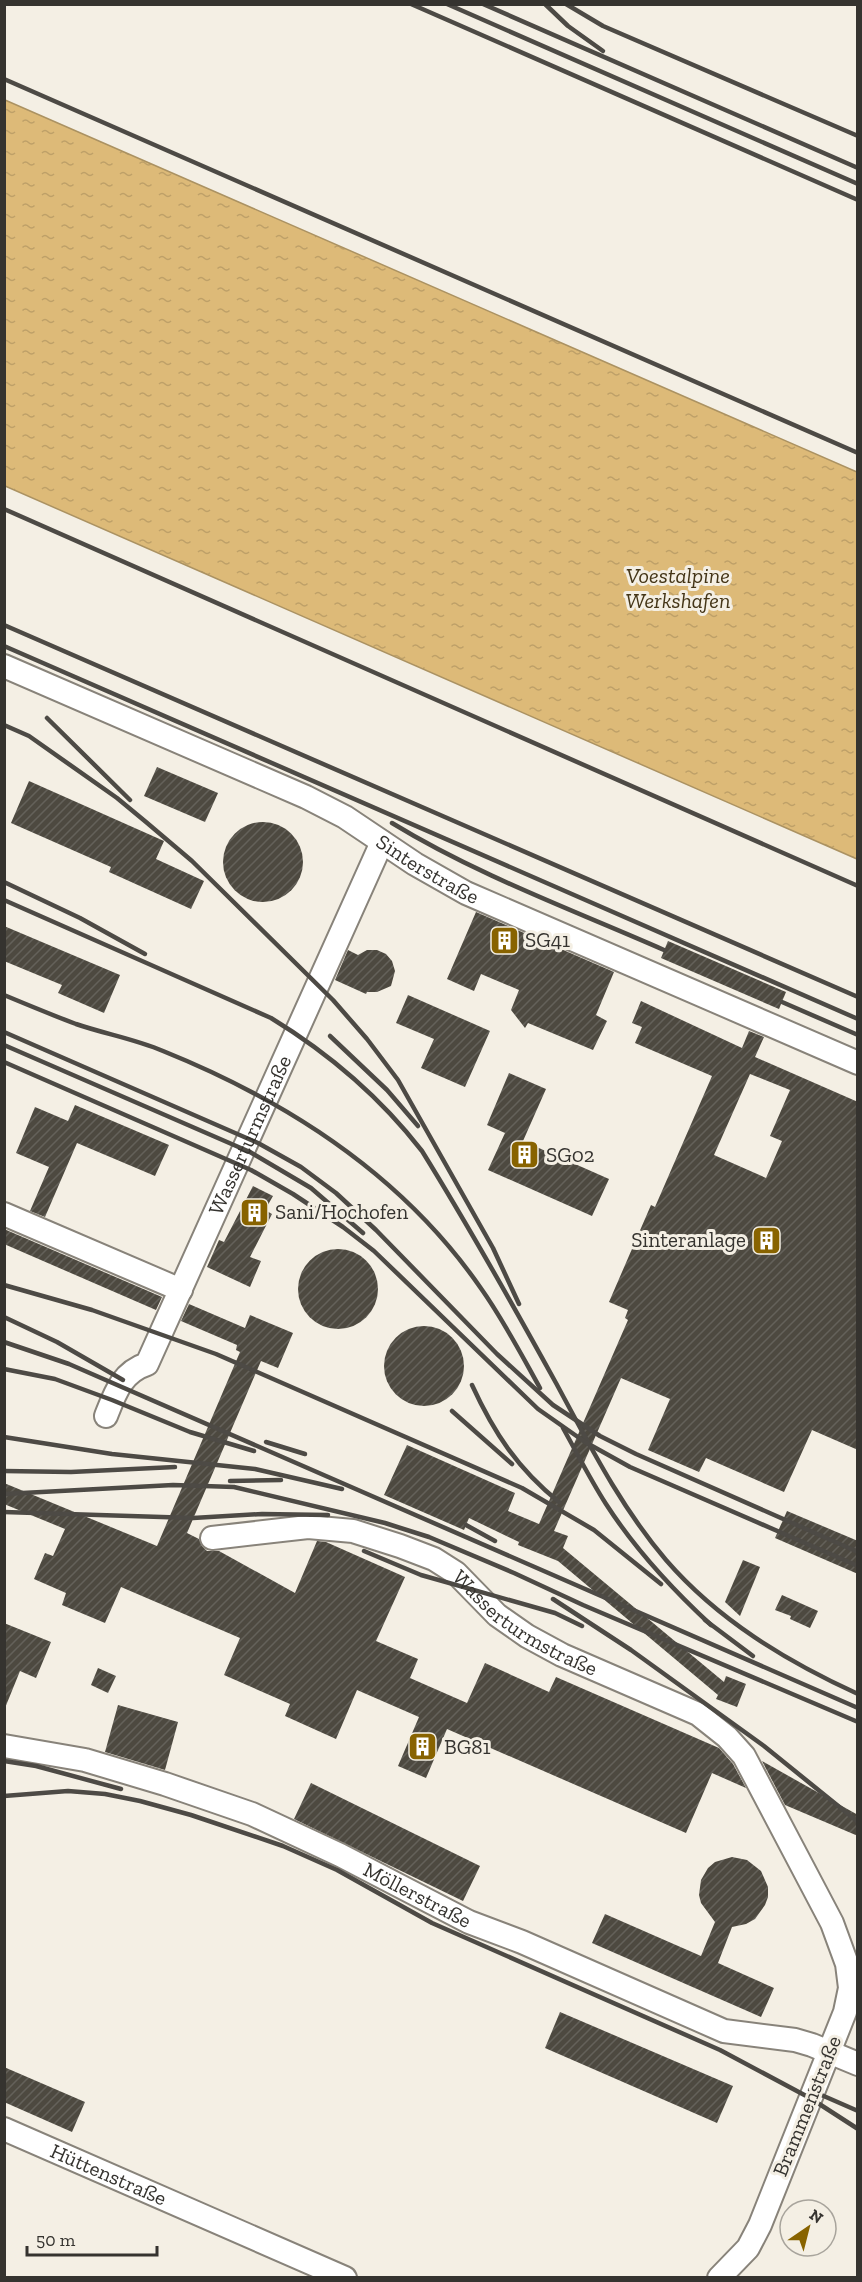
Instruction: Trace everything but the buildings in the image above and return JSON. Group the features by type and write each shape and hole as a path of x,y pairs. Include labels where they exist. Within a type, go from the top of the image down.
{"street":[{"name":"Sinterstraße","path":"4,666 306,797 345,817 432,874 466,893 858,1063"},
{"name":"Wasserturmstraße","path":"106,1416 126,1376 135,1368 147,1364 382,842"},
{"path":"4,1214 181,1290"},
{"name":"Wasserturmstraße","path":"212,1538 308,1527 353,1532 434,1559 456,1573 497,1615 527,1636 562,1654 698,1714 727,1737 744,1756 781,1827"},
{"name":"Möllerstraße","path":"4,1746 85,1760 252,1814 340,1855 470,1922 522,1942 724,2031 795,2040 858,2064"},
{"name":"Brammenstraße","path":"719,2277 748,2248 760,2225 845,2012 850,1988 847,1964 832,1923 781,1827"},
{"name":"Hüttenstraße","path":"4,2129 345,2277"}],"water":[{"name":"Voestalpine Werkshafen","path":"5,100 857,472 857,859 5,486"}],"railway":[{"path":"411,4 858,200"},
{"path":"447,4 858,184"},
{"path":"483,4 858,168"},
{"path":"545,4 568,26 603,51"},
{"path":"566,4 603,26 858,136"},
{"path":"4,79 858,453"},
{"path":"4,509 858,886"},
{"path":"4,625 858,997"},
{"path":"4,646 858,1019"},
{"path":"47,718 130,800"},
{"path":"4,725 29,736 117,798 146,822 192,861 333,1000 398,1080 493,1248 519,1304"},
{"path":"392,823 424,842 491,875 664,950"},
{"path":"4,882 80,918 145,954"},
{"path":"4,900 271,1018 314,1046 353,1078 389,1112 422,1151 507,1295 606,1474 634,1518 666,1560 708,1602 754,1637 805,1668 858,1694"},
{"path":"4,995 76,1024 152,1047 209,1071 254,1093 339,1146 379,1177 415,1210 449,1247 480,1287 512,1337 540,1388"},
{"path":"782,1002 858,1035"},
{"path":"4,1032 258,1143 301,1167 336,1193 376,1230 497,1354 553,1405 600,1436 636,1454 858,1552"},
{"path":"330,1036 387,1090 418,1126"},
{"path":"4,1045 250,1152 311,1188 363,1233"},
{"path":"4,1062 251,1170 293,1194 374,1251 538,1409 585,1442 630,1467 858,1566"},
{"path":"4,1285 92,1310 216,1354 522,1488 594,1530 661,1584"},
{"path":"4,1317 57,1342 123,1380"},
{"path":"4,1342 69,1364 858,1708"},
{"path":"4,1369 55,1379 190,1432 254,1451"},
{"path":"472,1385 489,1419 508,1449 531,1477 559,1502"},
{"path":"452,1411 512,1464"},
{"path":"563,1428 600,1495 629,1537 668,1583 711,1625"},
{"path":"4,1437 112,1454 255,1469 342,1489"},
{"path":"266,1442 305,1454"},
{"path":"4,1471 71,1472 175,1467"},
{"path":"230,1481 281,1480"},
{"path":"4,1494 173,1485 234,1487 385,1523 429,1537 858,1722"},
{"path":"4,1512 193,1518 262,1514 328,1515"},
{"path":"466,1525 495,1541"},
{"path":"364,1551 421,1575 555,1613 582,1626"},
{"path":"553,1599 631,1650 764,1746 858,1822"},
{"path":"705,1620 753,1656"},
{"path":"4,1761 36,1766 121,1789"},
{"path":"4,1796 68,1791 105,1794 191,1815 283,1846 337,1870 432,1923 720,2050 810,2098 858,2129"},
{"path":"810,2090 858,2111"}],"place":[{"name":"SG41","path":"504,940"},
{"name":"SG02","path":"525,1155"},
{"name":"Sani/Hochofen","path":"254,1212"},
{"name":"Sinteranlage","path":"767,1240"},
{"name":"BG81","path":"423,1747"}]}
